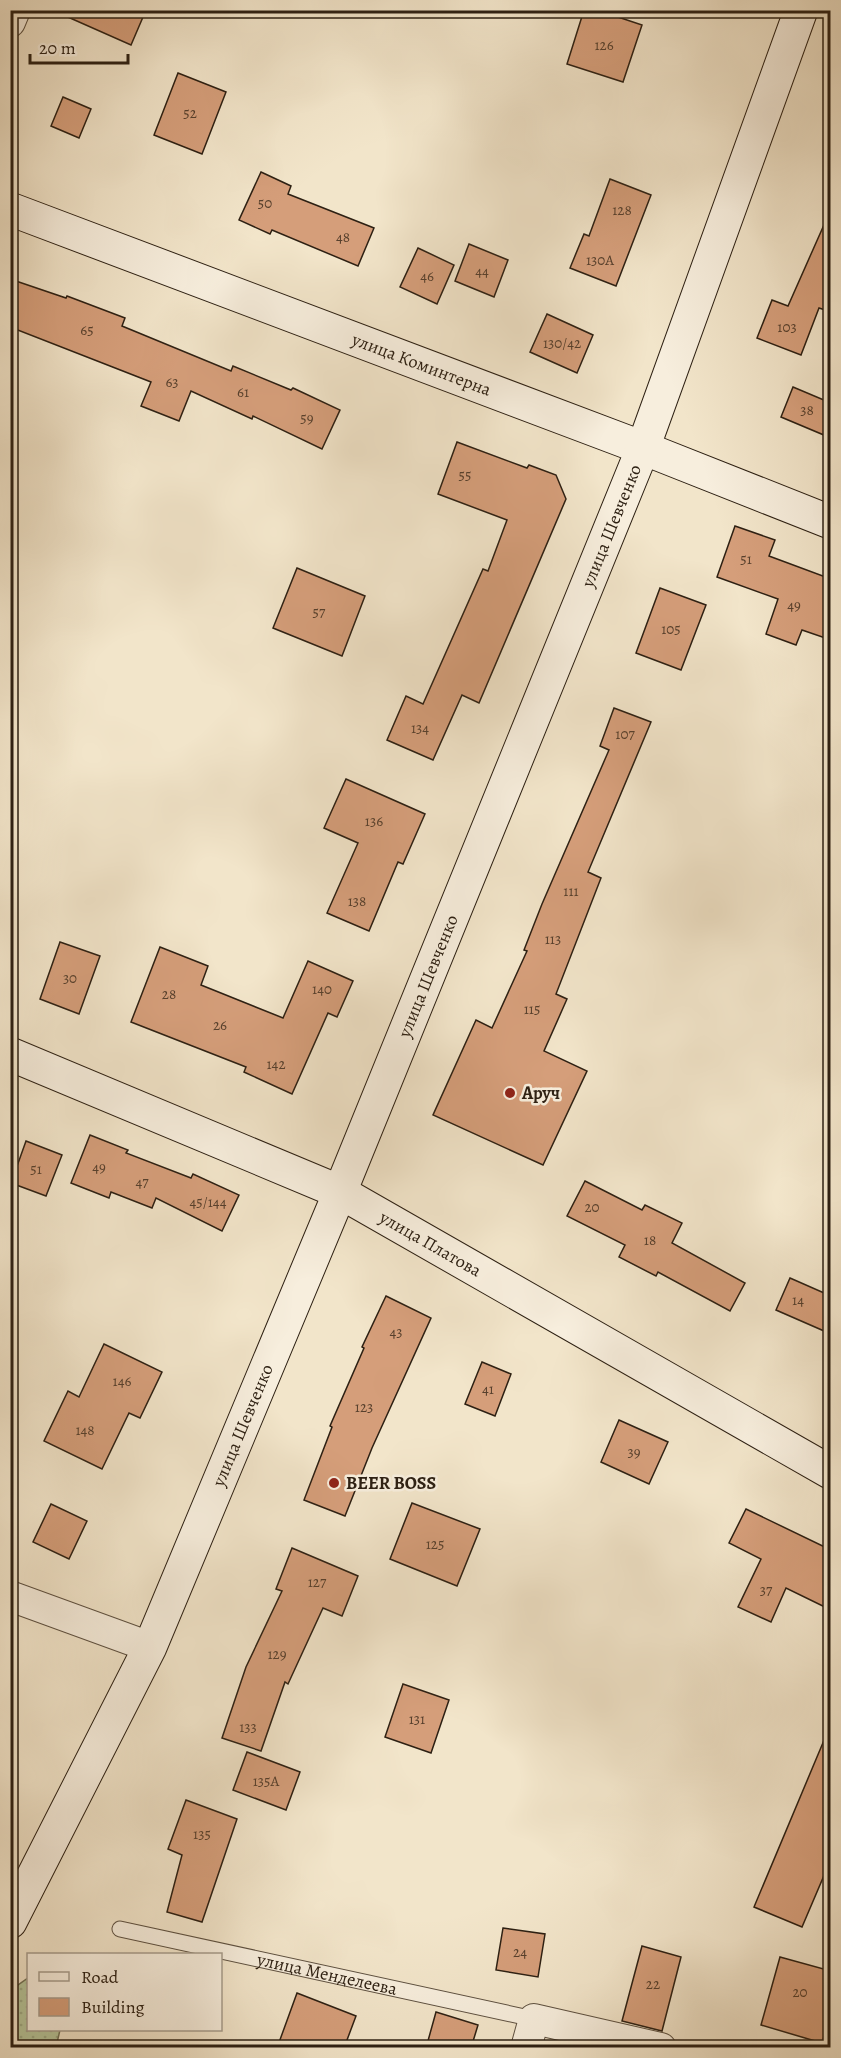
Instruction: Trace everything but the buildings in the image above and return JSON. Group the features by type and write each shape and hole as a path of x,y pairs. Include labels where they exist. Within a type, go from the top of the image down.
{"street":[{"path":"10,22 15,10"},
{"name":"улица Шевченко","path":"10,1922 150,1647 340,1192 643,448 801,10"},
{"name":"улица Коминтерна","path":"10,209 643,448 831,522"},
{"name":"улица Платова","path":"10,1054 340,1192 831,1472"},
{"path":"10,1596 150,1647"},
{"path":"526,2048 534,2019"},
{"name":"улица Менделеева","path":"534,2019 661,2048"}],"lane":[{"name":"улица Менделеева","path":"120,1929 534,2019"}],"green space":[{"path":"27,1979 27,2031 60,2031 56,2047 11,2047 11,1990"}],"place":[{"name":"Аруч","path":"510,1093"},
{"name":"BEER BOSS","path":"334,1483"}]}
